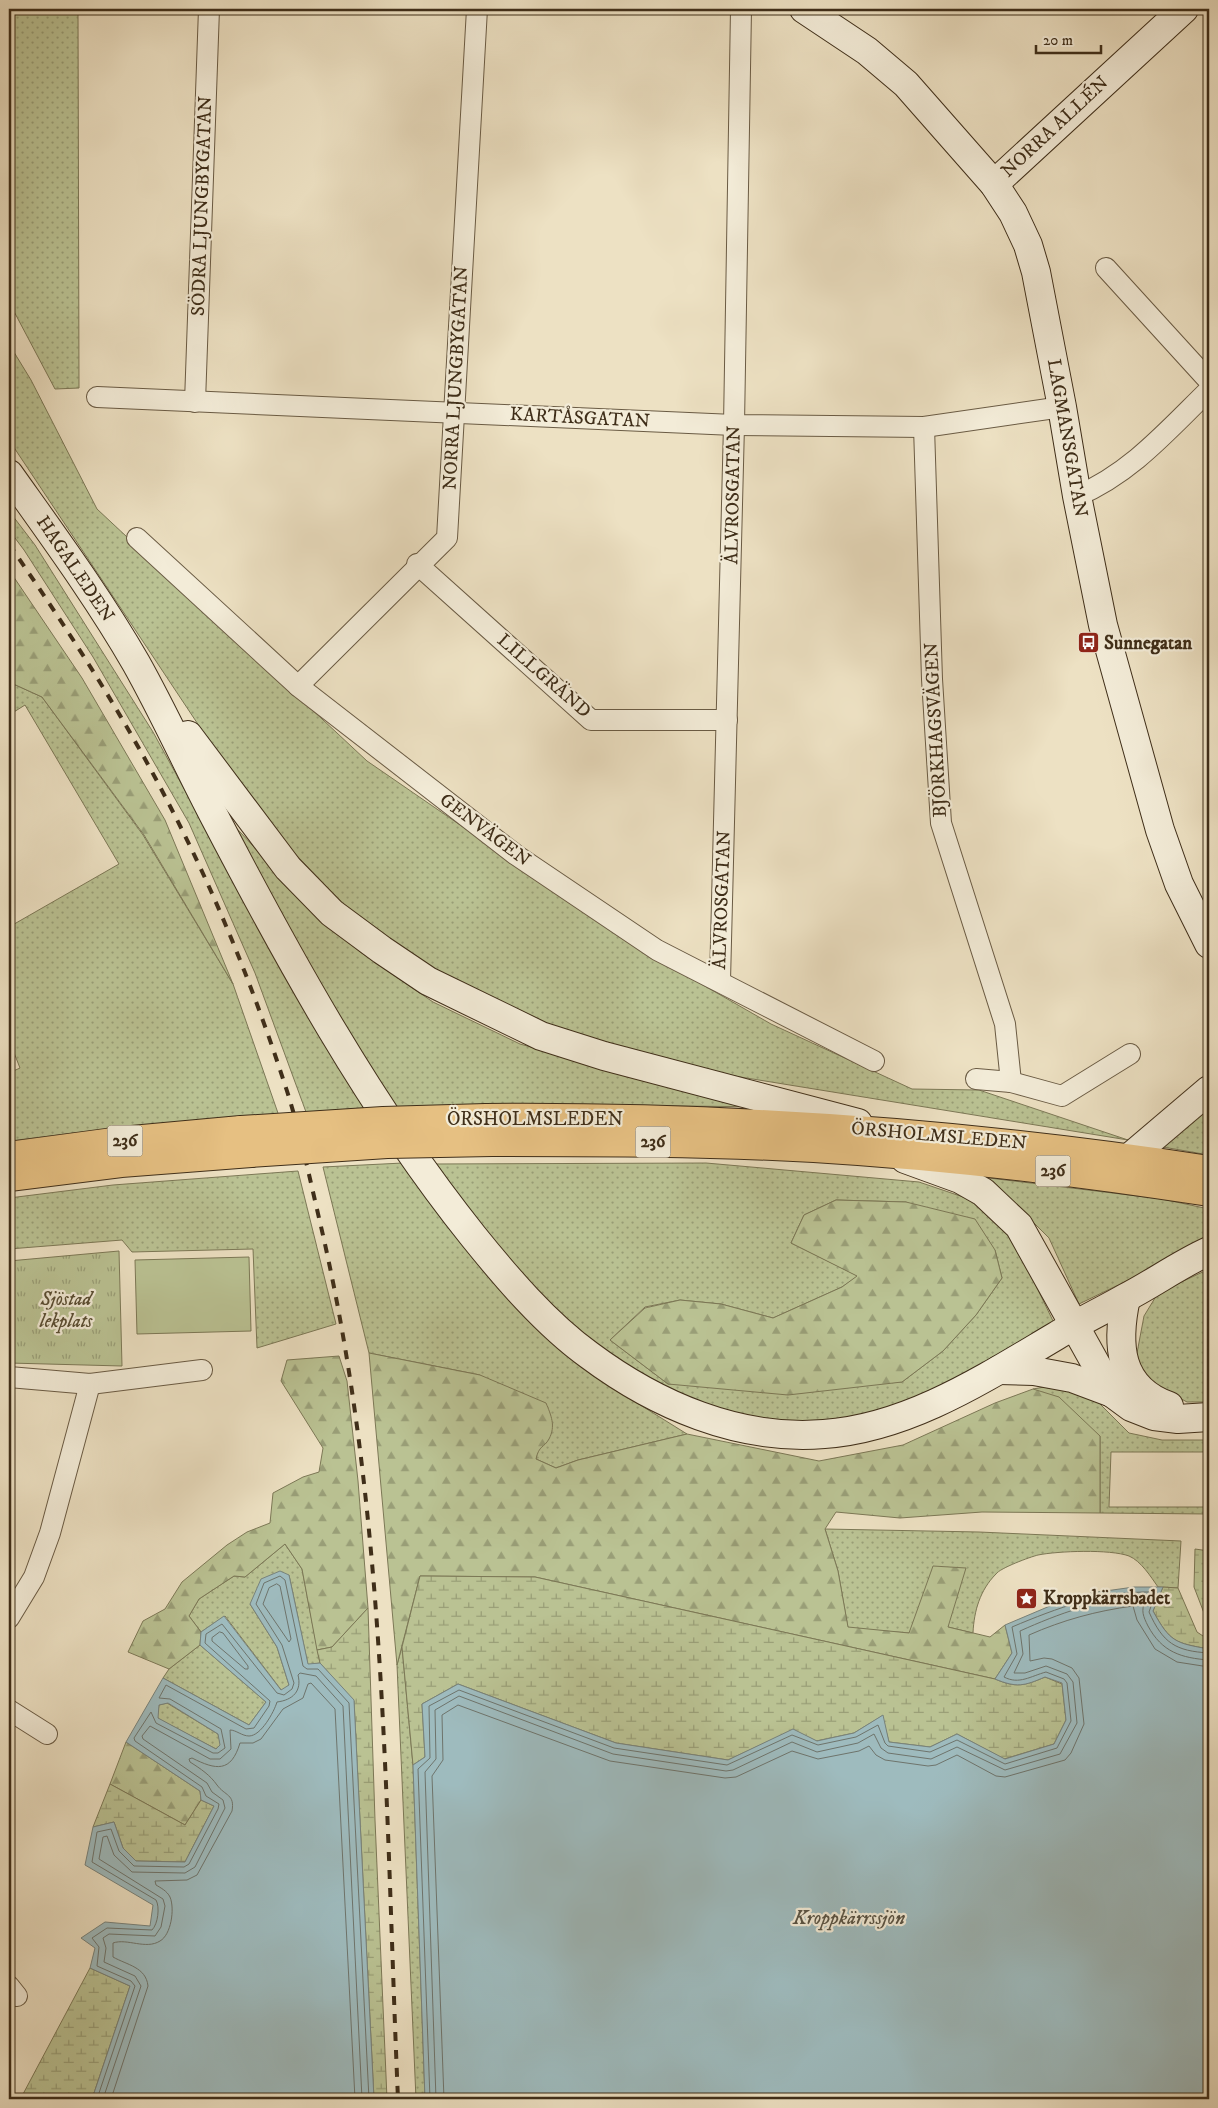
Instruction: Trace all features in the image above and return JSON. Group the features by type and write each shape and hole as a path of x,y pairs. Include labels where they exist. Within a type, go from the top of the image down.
{"main road":[{"name":"ÖRSHOLMSLEDEN","path":"489,1130 711,1120 886,1130 1044,1146 1209,1170"},
{"name":"ÖRSHOLMSLEDEN","path":"9,1177 122,1163 246,1141 383,1121 655,1142 814,1148 1131,1180 1209,1192"},
{"name":"ÖRSHOLMSLEDEN","path":"9,1156 121,1141 246,1141"}],"street":[{"name":"SÖDRA LJUNGBYGATAN","path":"195,402 209,9"},
{"name":"NORRA LJUNGBYGATAN","path":"298,686 417,564 447,538 477,9"},
{"name":"ÄLVROSGATAN","path":"720,981 734,425 741,9"},
{"name":"LAGMANSGATAN","path":"804,9 867,51 906,84 994,184 1013,213 1028,245 1036,272 1077,496 1104,625 1160,830 1179,884 1209,944"},
{"name":"NORRA ALLÉN","path":"994,184 1184,9"},
{"path":"1106,268 1209,381"},
{"path":"1077,496 1103,484 1125,470 1209,390"},
{"name":"KARTÅSGATAN","path":"97,397 734,425 924,427 1062,407"},
{"name":"BJÖRKHAGSVÄGEN","path":"924,427 932,679 941,823 1005,1024 1011,1082"},
{"name":"HAGALEDEN","path":"9,474 106,613 137,666"},
{"name":"GENVÄGEN","path":"138,538 298,686 516,855 657,950 874,1061"},
{"name":"LILLGRÄND","path":"417,564 591,720 727,720"},
{"path":"137,666 251,822 288,868 332,913 428,981 541,1036 671,1074 886,1130"},
{"path":"137,666 212,813 308,989 389,1121 446,1202 503,1274 585,1353 658,1400 685,1412 751,1430 788,1434 823,1434 879,1424 914,1413 999,1370 1075,1324 1126,1298 1209,1251"},
{"path":"976,1079 1011,1082 1062,1096 1130,1054"},
{"path":"1129,1158 1209,1090"},
{"path":"896,1156 960,1179 984,1192 1004,1210 1027,1238 1112,1393"},
{"path":"1126,1298 1122,1319 1122,1355 1127,1371 1138,1388 1155,1401 1209,1417"},
{"path":"9,1377 90,1384 202,1370"},
{"path":"999,1370 1054,1374 1072,1378 1112,1393 1131,1407 1154,1416 1178,1418 1209,1417"},
{"path":"9,1618 34,1577 50,1533 90,1384"},
{"path":"9,1710 46,1734"}],"green space":[{"path":"9,9 78,9 79,388 55,389 9,302"},
{"path":"9,344 31,380 97,509 367,761 642,950 771,1024 912,1089 979,1090 1128,1140 685,1068 559,1031 413,960 347,908 259,816 9,440"},
{"path":"9,511 35,545 153,732 274,953 367,1108 306,1112 255,973 189,823 93,657 9,530"},
{"path":"9,570 82,678 165,820 233,984 144,835 42,697 9,682"},
{"path":"9,682 42,697 143,835 233,984 279,1116 91,1131 9,1141 9,1073 20,1068 9,1040 9,927 119,864 25,705 9,715"},
{"path":"227,818 308,905 360,952 433,1002 520,1044 624,1073 775,1107 583,1105 396,1108 334,1014"},
{"path":"1209,1105 1209,1155 1163,1147"},
{"path":"403,1163 539,1328 592,1375 687,1434 578,1460 556,1468 536,1459 538,1448 549,1439 480,1375 369,1353 323,1167"},
{"path":"706,1163 919,1182 972,1200 1010,1232 1055,1325 933,1398 857,1423 740,1420 654,1394 584,1339 495,1250 431,1164","holes":["836,1200 906,1202 995,1250 1002,1278 976,1315 943,1351 902,1382 668,1384 610,1340 645,1307 680,1300 721,1304 773,1318 842,1287 858,1276 791,1243 804,1215"]},
{"path":"298,1171 336,1324 257,1348 253,1249 132,1252 122,1240 9,1249 9,1198 113,1185"},
{"path":"989,1178 1162,1199 1209,1209 1209,1241 1079,1304 1049,1238"},
{"path":"836,1200 906,1202 975,1219 995,1250 1002,1278 976,1315 943,1351 902,1382 788,1395 668,1384 610,1340 645,1308 680,1300 721,1304 773,1318 842,1287 857,1276 791,1243 804,1215"},
{"name":"Sjöstad lekplats","path":"119,1251 122,1366 9,1363 9,1261"},
{"path":"249,1257 251,1331 137,1334 135,1260"},
{"path":"1209,1269 1209,1402 1187,1402 1142,1378 1137,1353 1144,1316 1158,1293"},
{"path":"369,1353 480,1375 546,1403 551,1416 552,1430 549,1439 540,1449 536,1459 556,1468 578,1460 687,1434 819,1461 903,1445 995,1403 1033,1389 1059,1397 1100,1436 1100,1513 982,1512 900,1518 836,1512 825,1529 838,1571 848,1627 909,1633 933,1566 966,1568 948,1627 990,1637 1005,1625 1012,1653 995,1679 535,1577 420,1576 397,1665"},
{"path":"339,1356 347,1381 358,1481 368,1608 332,1647 317,1650 302,1569 285,1544 245,1577 234,1576 199,1599 189,1616 201,1632 200,1645 169,1669 128,1652 143,1621 165,1609 182,1582 227,1545 247,1532 270,1523 273,1493 303,1477 319,1472 323,1448 281,1381 287,1360"},
{"path":"1056,1385 1095,1399 1129,1433 1162,1440 1209,1440 1209,1452 1111,1452 1109,1507 1209,1507 1209,1514 1100,1513 1100,1436 1033,1389"},
{"path":"825,1529 979,1532 1181,1541 1178,1588 1158,1587 1142,1565 1129,1556 1110,1552 1047,1554 1034,1556 1016,1563 1003,1569 990,1580 979,1601 973,1633 948,1627 909,1633 848,1628 838,1571"},
{"path":"285,1544 302,1569 320,1663 308,1665 289,1575 250,1604 277,1647 289,1685 282,1691 225,1616 201,1632 189,1616 199,1599 234,1576 245,1577"},
{"path":"1195,1549 1209,1551 1209,1626 1194,1587"},
{"path":"420,1576 535,1577 995,1679 1009,1684 1020,1685 1045,1677 1062,1684 1066,1720 1054,1744 1004,1759 957,1734 930,1747 889,1742 882,1716 854,1733 816,1741 793,1730 728,1760 616,1743 458,1684 422,1704 425,1757 413,1765 402,1647"},
{"path":"1163,1587 1178,1588 1197,1632 1209,1640 1209,1649 1181,1643 1164,1629 1153,1611"},
{"path":"368,1608 387,2099 374,2099 354,1701 320,1663 317,1650 332,1647"},
{"path":"200,1645 266,1702 249,1725 163,1678 169,1669"},
{"path":"402,1647 413,1765 425,2099 416,2099 397,1665"},
{"path":"167,1703 218,1734 221,1745 216,1749 157,1718 159,1705"},
{"path":"126,1742 200,1791 201,1800 185,1825 110,1784"},
{"path":"110,1784 185,1825 201,1800 214,1806 185,1862 136,1861 123,1848 114,1822 93,1827"},
{"path":"90,1968 130,1986 92,2099 17,2099 22,2096"}],"water":[{"path":"280,1571 289,1575 308,1664 320,1663 354,1700 374,2099 92,2099 130,1986 90,1968 95,1948 81,1938 105,1922 150,1926 153,1905 85,1865 93,1827 114,1822 123,1848 136,1861 185,1862 214,1806 201,1800 200,1791 126,1742 163,1678 249,1725 266,1702 200,1645 201,1632 224,1616 281,1690 289,1685 277,1647 250,1604 261,1579","holes":["168,1703 218,1734 220,1745 216,1749 158,1718 159,1705"]},
{"name":"Kroppkärrssjön","path":"1134,1587 1163,1587 1153,1611 1164,1629 1181,1643 1209,1649 1209,2099 425,2099 413,1765 425,1757 422,1704 458,1684 616,1743 728,1760 793,1729 817,1741 854,1733 883,1715 889,1742 930,1747 957,1734 1005,1759 1054,1744 1066,1720 1062,1683 1045,1677 1020,1685 1009,1684 995,1679 1012,1653 1005,1625 1057,1603 1091,1593"}],"railway":[{"path":"9,544 74,641 135,741 189,844 249,983 287,1091 300,1138 319,1218 341,1326 358,1436 370,1546 379,1656 385,1767 398,2099"}],"place":[{"name":"Sunnegatan","path":"1088,643"},
{"name":"Kroppkärrsbadet","path":"1027,1598"}]}
